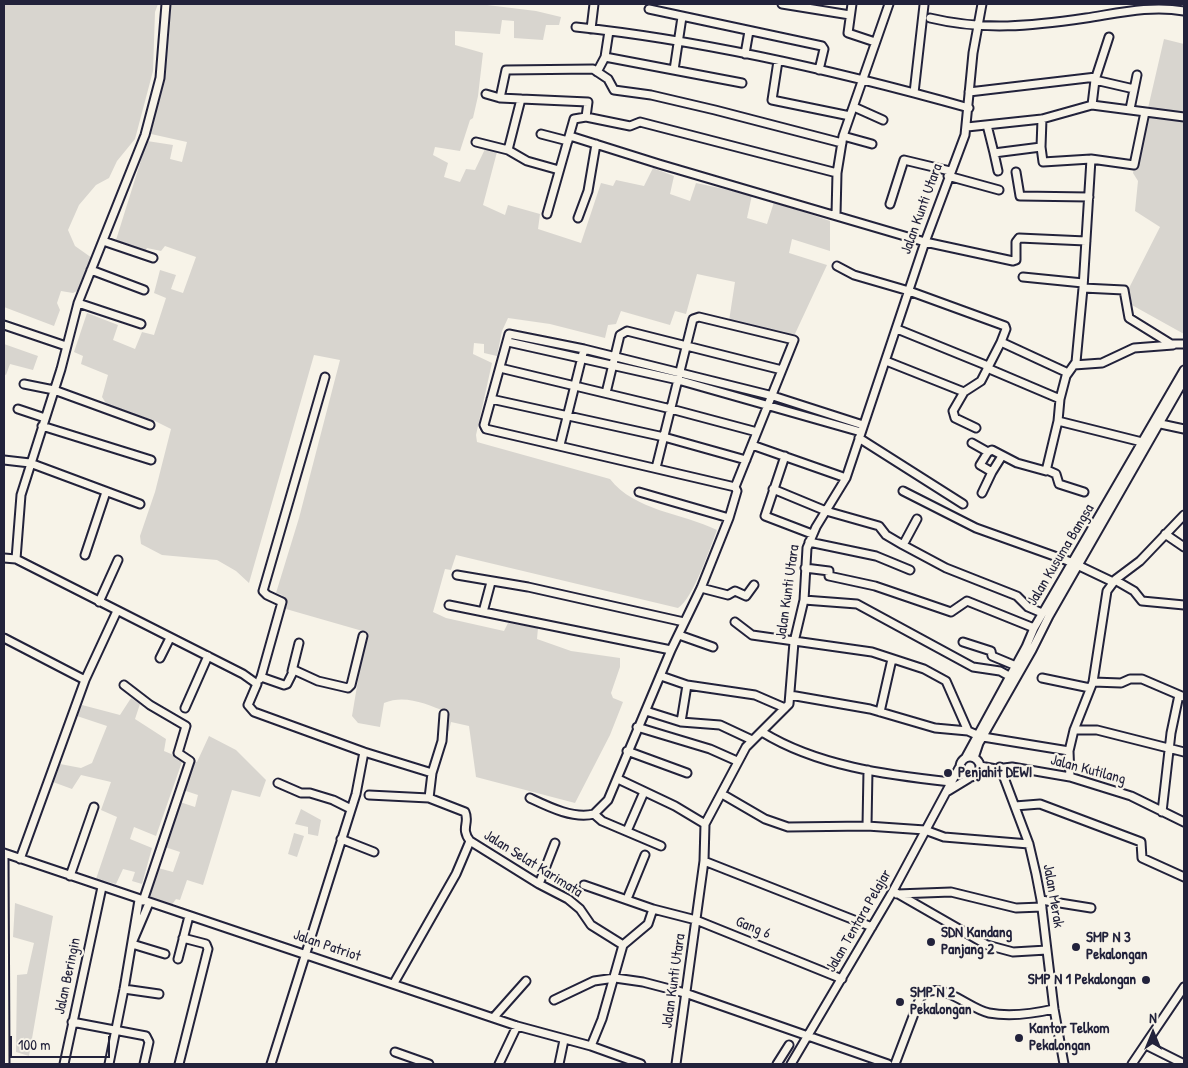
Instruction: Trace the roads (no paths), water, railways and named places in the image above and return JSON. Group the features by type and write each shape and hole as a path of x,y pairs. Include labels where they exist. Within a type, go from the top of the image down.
{"street":[{"path":"16,559 21,495 54,390 78,303 145,135 160,78 166,4"},
{"path":"590,29 594,4"},
{"path":"782,4 850,15"},
{"path":"852,4 849,34 875,42"},
{"path":"836,215 837,173 842,139 888,4"},
{"name":"Jalan Kunti Utara","path":"676,1064 704,861 705,824 722,794 737,761 752,740 789,704 794,642 804,600 809,542 846,478 897,329 924,242 967,127 969,92 977,27 982,4"},
{"path":"914,93 924,5"},
{"path":"930,18 977,27 1051,23 1152,7 1184,11"},
{"path":"650,9 824,47 819,70"},
{"path":"674,70 682,17"},
{"path":"576,28 609,31 745,54 862,78 968,108"},
{"path":"597,72 605,57 609,31"},
{"path":"745,54 749,31"},
{"path":"1092,105 1096,79 1109,37"},
{"path":"605,57 742,83"},
{"path":"778,61 772,100 850,116"},
{"path":"500,98 506,70 590,68 609,80 614,90 651,95 842,139 872,144"},
{"path":"1130,109 1137,75"},
{"path":"969,92 1096,79 1134,89"},
{"path":"486,94 500,98 521,100 588,102 586,118"},
{"path":"508,150 521,100"},
{"path":"967,127 1042,119 1092,105 1184,117"},
{"path":"854,107 884,120"},
{"path":"1042,119 1040,147 1042,161 1045,163 1091,159 1134,165 1145,112"},
{"path":"546,214 574,119 586,118 630,126 640,122 837,173"},
{"path":"987,124 998,171"},
{"path":"541,134 596,144 924,242 1014,261 1016,259 1017,240 1020,238 1086,241"},
{"path":"476,142 508,150 527,161 559,170"},
{"path":"578,218 588,191 596,144"},
{"path":"994,152 1040,147"},
{"path":"1047,470 1058,421 1060,399 1068,372 1074,364 1083,286 1091,159"},
{"path":"890,204 904,160 1000,190"},
{"path":"1016,172 1020,196 1089,197"},
{"path":"103,241 154,258"},
{"path":"837,266 854,275 909,291 1005,326 1006,329 1001,342 988,367 977,385 964,392 952,415 957,420 976,428"},
{"path":"91,270 144,290"},
{"path":"1023,277 1124,290 1129,318 1175,345"},
{"path":"78,303 141,324"},
{"path":"530,798 553,809 578,815 594,814 608,800 618,779 637,727 661,676 670,650 701,588 729,518 737,491 735,487 794,340 697,316 692,321 656,468"},
{"path":"4,325 66,346"},
{"path":"897,329 1060,399"},
{"path":"606,393 620,334 627,331 686,344 782,370"},
{"path":"735,487 486,429 484,425 509,334 584,349 614,360 679,377 861,431"},
{"path":"508,342 582,357 614,360"},
{"path":"1001,342 1068,372"},
{"path":"1074,364 1102,363 1134,348 1184,344"},
{"path":"560,445 584,349"},
{"path":"886,361 964,392"},
{"path":"500,368 671,408 757,432"},
{"name":"Jalan Kusuma Bangsa","path":"996,707 1010,676 1029,649 1034,628 1042,613 1095,532 1184,370"},
{"path":"326,377 264,591 267,595 282,602 261,677 248,704 254,712 364,752 432,773"},
{"path":"679,377 773,396 861,431 963,504"},
{"name":"Jalan Kusuma Bangsa","path":"1136,460 1142,442 1184,380"},
{"path":"24,384 54,390 150,425"},
{"path":"491,399 664,437 746,460"},
{"path":"18,409 45,418"},
{"path":"1058,421 1142,442"},
{"path":"1156,424 1184,429"},
{"path":"42,426 151,460"},
{"path":"972,443 988,452"},
{"path":"752,445 846,478"},
{"path":"992,472 980,465 988,452 993,450 1002,456 1037,470 1047,470 1056,474 1059,484 1084,492"},
{"path":"785,456 765,516 812,534"},
{"path":"982,493 1002,456"},
{"path":"4,460 30,463 140,504"},
{"path":"773,489 826,512 879,526 886,535 946,568 1017,596 1028,607 1042,613"},
{"path":"904,491 976,528 1075,564 1114,581 1134,591 1142,601 1184,605"},
{"path":"85,555 106,492"},
{"path":"640,492 729,518"},
{"path":"1070,777 1069,751 1074,730 1091,685 1107,591 1114,581 1140,561 1184,515"},
{"path":"903,545 917,520"},
{"path":"1165,534 1184,546"},
{"path":"809,542 876,556 910,570"},
{"path":"4,558 16,559 233,669 256,684"},
{"path":"99,602 118,560"},
{"name":"Jalan Kusuma Bangsa","path":"966,757 980,738 1049,616 1075,564"},
{"path":"806,568 829,571 829,576 875,586 951,612 963,601 967,601 1034,628"},
{"path":"457,575 528,587 684,622"},
{"path":"483,612 491,582"},
{"path":"701,588 728,595 735,591 746,596 754,585"},
{"path":"804,600 857,604 973,667 1000,671 1010,676"},
{"path":"449,604 670,650"},
{"path":"20,859 84,680 117,611"},
{"path":"735,622 752,635 872,652 924,669 946,681 968,731"},
{"path":"679,635 713,647"},
{"path":"292,671 298,671 318,681 348,688 351,685 363,636"},
{"path":"4,638 84,680"},
{"path":"160,658 170,638"},
{"path":"963,642 991,651 992,656 1016,666"},
{"path":"261,677 284,685 287,684 299,643"},
{"path":"185,708 208,656"},
{"path":"880,712 892,659"},
{"path":"661,676 687,685 755,694 785,708"},
{"path":"1042,678 1091,685 1121,683 1130,679 1142,680 1182,696 1170,748 1162,812"},
{"path":"109,1064 132,944 131,935 189,764 189,760 178,753 187,728 150,705 124,685"},
{"path":"681,722 687,685"},
{"path":"790,696 880,712 935,728 968,731 980,738 1015,740 1069,751"},
{"path":"646,711 681,722 720,725 752,740"},
{"path":"369,795 430,798 432,773 442,741 444,714"},
{"path":"637,727 710,748 737,761"},
{"path":"1074,730 1097,730 1184,752"},
{"path":"762,732 800,752 868,770 951,782"},
{"path":"974,758 980,738"},
{"path":"627,751 687,773"},
{"path":"271,1064 351,809 364,752"},
{"path":"966,757 974,758 980,766 974,775 962,774 959,768 960,762 966,757"},
{"name":"Jalan Kutilang","path":"980,766 1012,767 1070,777 1108,788 1184,822"},
{"name":"Jalan Tentara Pelajar","path":"791,1064 872,927 895,892 925,830 959,768"},
{"name":"Jalan Tentara Pelajar","path":"948,791 974,775 998,768"},
{"name":"Jalan Merak","path":"998,768 1015,806 1028,844 1041,904 1054,1009 1064,1064"},
{"path":"867,826 868,770"},
{"path":"618,779 675,806 705,824"},
{"path":"278,783 301,793 310,793 333,800 351,809"},
{"path":"627,831 644,792"},
{"path":"722,794 765,819 788,827 867,826 925,830 944,837 1028,844"},
{"name":"Jalan Selat Karimata","path":"430,798 465,812 464,831 470,841 539,884 568,899 580,909 591,925 623,944"},
{"path":"1015,806 1040,804 1118,832 1141,842 1142,858 1184,877"},
{"path":"70,876 94,807"},
{"path":"594,814 602,821 661,846"},
{"path":"341,840 374,852"},
{"path":"394,983 456,874 470,841"},
{"path":"539,884 555,843"},
{"path":"4,853 5,1064"},
{"name":"Jalan Patriot","path":"4,853 70,876 101,890 306,954 517,1026 591,1046 641,1064"},
{"path":"627,899 645,855"},
{"path":"704,861 872,927"},
{"name":"Gang 6","path":"584,885 652,909 696,920 842,979"},
{"name":"Jalan Beringin","path":"64,1064 101,890"},
{"path":"895,892 950,892 1016,908 1041,904 1091,908"},
{"path":"895,892 987,945 1013,952 1047,950"},
{"path":"591,1046 615,978 623,944 648,924 652,909"},
{"path":"178,959 189,918"},
{"path":"179,1064 208,949 206,944 183,938"},
{"path":"132,944 165,954"},
{"path":"554,1000 594,981 615,978 643,982 685,994 807,1038 888,1064"},
{"path":"494,1018 526,980"},
{"path":"1132,1064 1184,987"},
{"path":"124,989 159,994"},
{"path":"895,1064 920,998 924,993 941,991 987,1012 1006,1015 1024,1015 1054,1009"},
{"path":"72,1022 116,1029 148,1038 149,1042 144,1064"},
{"path":"499,1064 517,1026"},
{"path":"558,1064 564,1040"},
{"path":"777,1064 789,1045"},
{"path":"1146,1045 1184,1064"},
{"path":"395,1052 429,1064"}],"place":[{"name":"Penjahit DEWI","path":"948,773"},
{"name":"SDN Kandang Panjang 2","path":"931,942"},
{"name":"SMP N 3 Pekalongan","path":"1076,947"},
{"name":"SMP N 1 Pekalongan","path":"1146,980"},
{"name":"SMP N 2 Pekalongan","path":"900,1002"},
{"name":"Kantor Telkom Pekalongan","path":"1019,1038"}]}
